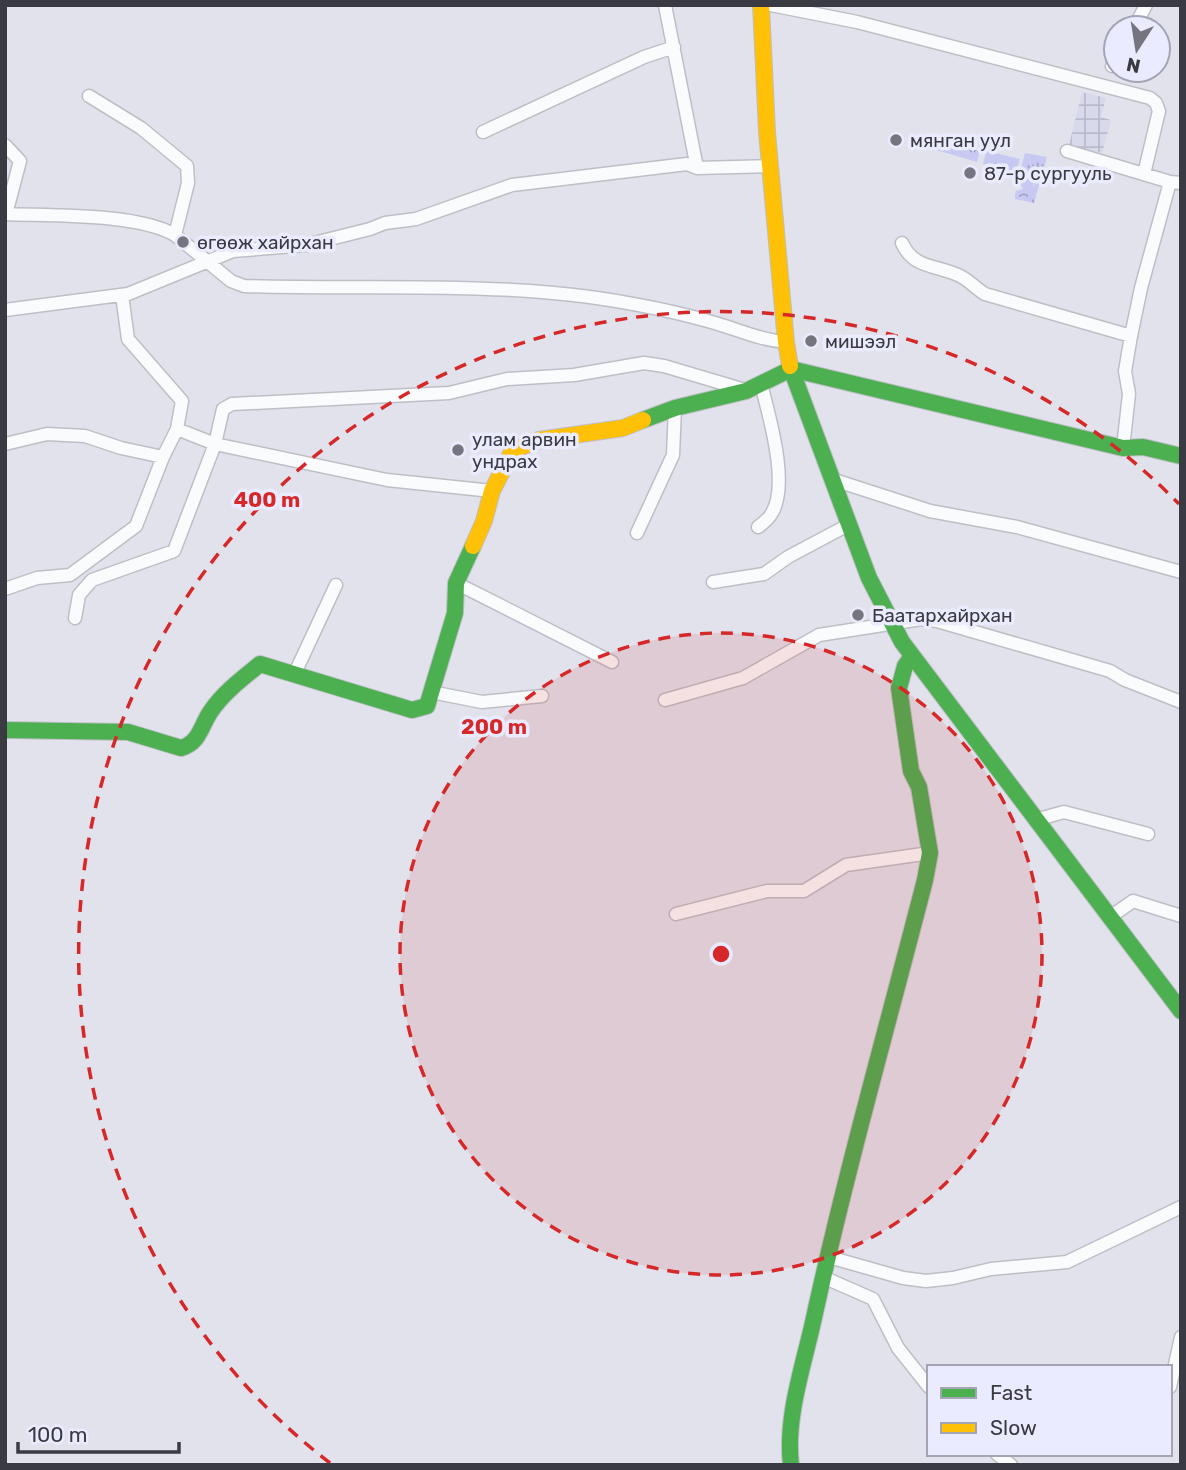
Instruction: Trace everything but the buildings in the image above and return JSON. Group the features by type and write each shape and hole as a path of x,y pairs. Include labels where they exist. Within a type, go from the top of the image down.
{"street":[{"path":"665,5 697,168"},
{"path":"761,5 761,47 786,342 791,369 869,579 912,656 1181,1011"},
{"path":"771,5 857,22 1150,98 1159,111 1144,174"},
{"path":"482,132 644,57 674,47"},
{"path":"89,96 141,128 187,166 188,183 175,235"},
{"path":"5,145 20,161 5,214 76,217 163,228 231,282 244,286 559,293 641,304 715,323 765,341 786,342"},
{"path":"1068,151 1175,183 1141,288 1131,337 1125,370 1129,394 1123,448"},
{"path":"5,310 122,295 233,251 306,245 385,223 416,219 512,185 687,164 697,168 771,166"},
{"path":"902,243 908,255 916,261 957,274 985,294 1131,337"},
{"path":"5,589 37,578 70,575 136,526 177,429 182,401 128,339 122,295"},
{"path":"75,618 79,595 92,580 174,551 215,444 223,409 232,404 449,393 508,379 574,375 644,363 754,387"},
{"path":"5,730 128,732 181,748 190,747 196,742 212,711 260,664 412,710 427,706 455,613 456,583 484,521 492,491 513,450 525,444 623,428 675,408 754,387 791,369 1123,448 1143,447 1181,456"},
{"path":"754,387 779,459 777,494 772,514 758,527"},
{"path":"637,533 673,454 675,408"},
{"path":"177,429 215,444 387,480 492,491"},
{"path":"5,444 47,434 85,436 121,448 163,457"},
{"path":"831,479 930,511 1017,527 1181,572"},
{"path":"713,582 764,574 788,557 848,525"},
{"path":"456,583 612,662"},
{"path":"295,673 336,585"},
{"path":"665,700 743,678 819,635 921,619 937,621 1110,671 1125,680 1181,702"},
{"path":"791,1465 789,1447 793,1415 823,1277 930,853 919,788 911,771 899,688 905,666 912,656"},
{"path":"431,692 482,702 542,696"},
{"path":"1035,820 1064,812 1148,834"},
{"path":"676,914 767,891 804,891 846,865 930,853"},
{"path":"1110,917 1133,901 1181,916"},
{"path":"829,1257 903,1278 926,1280 953,1278 991,1269 1068,1262 1181,1207"},
{"path":"823,1277 873,1300 898,1348 927,1384"},
{"path":"1172,1378 1181,1338"}],"shaded area":[{"path":"1082,92 1106,98 1101,117 1111,120 1102,153 1069,145"}],"green space":[{"path":"936,139 980,151 977,162 933,149"},
{"path":"986,151 1020,159 1016,172 983,164"},
{"path":"1025,153 1047,157 1034,203 1015,199 1015,194 1024,200 1028,191 1035,186 1033,181 1037,178 1038,171 1034,166 1021,168"},
{"path":"1028,165 1035,167 1038,175 1033,181 1034,189 1028,191 1028,198 1024,200 1015,194 1023,189 1018,182 1024,180 1021,168"}],"traffic: fast":[{"path":"790,366 869,578 902,642 1181,1011"},
{"path":"643,420 675,408 746,391 791,369 1123,448 1143,447 1181,456"},
{"path":"5,730 128,732 181,748 196,738 211,711 222,698 260,664 412,710 427,706 455,613 456,583 473,546"},
{"path":"791,1465 791,1427 797,1389 840,1204 930,853 919,787 911,771 899,688 905,666 912,656"}],"traffic: slow":[{"path":"761,5 767,132 790,366"},
{"path":"473,546 484,521 492,491 513,450 539,440 623,428 643,420"}],"place":[{"name":"мянган уул","path":"896,140"},
{"name":"87-р сургууль","path":"970,173"},
{"name":"өгөөж хайрхан","path":"183,242"},
{"name":"мишээл","path":"811,341"},
{"name":"улам арвин ундрах","path":"458,450"},
{"name":"Баатархайрхан","path":"858,615"}]}
